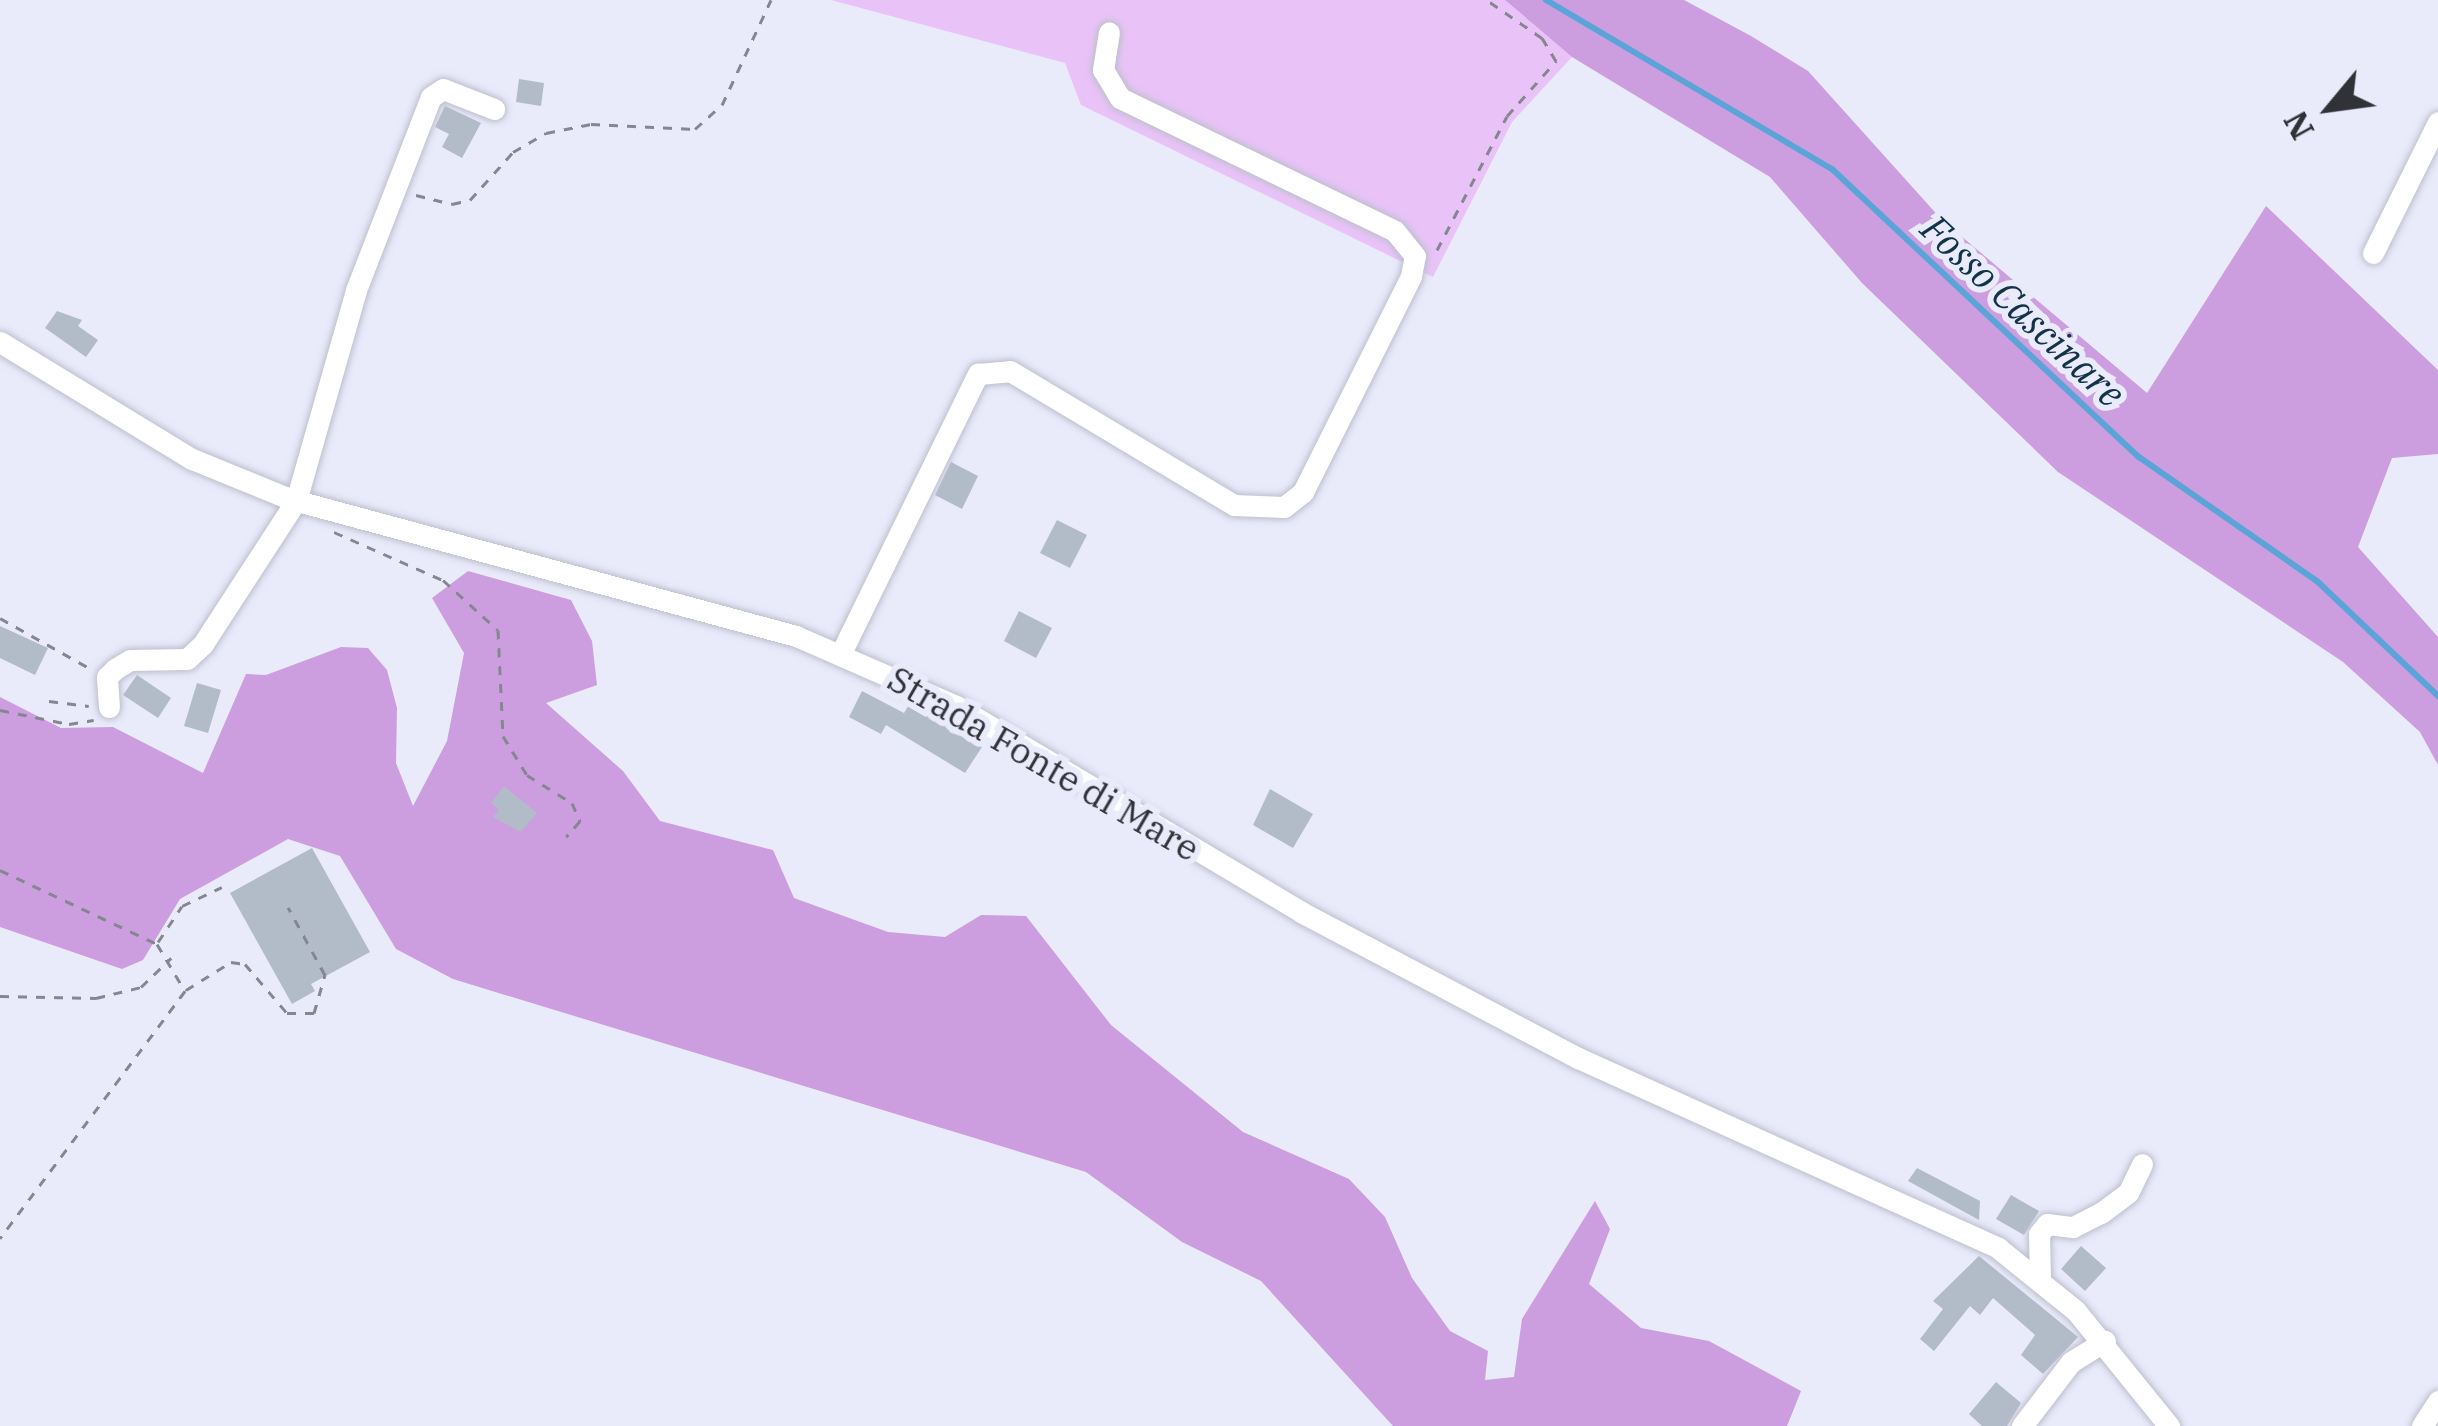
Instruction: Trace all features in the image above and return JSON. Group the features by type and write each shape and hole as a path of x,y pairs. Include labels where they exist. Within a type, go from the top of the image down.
{"street":[{"path":"842,651 978,374 1010,371 1234,505 1284,507 1303,492 1411,276 1415,256 1395,231 1120,98 1102,70 1109,32"},
{"path":"109,707 107,677 130,660 187,658 203,644 296,501 392,189 431,97 443,89 494,110"},
{"path":"2373,253 2438,122"},
{"name":"Strada Fonte di Mare","path":"0,342 192,459 296,501 842,651 956,706 1301,912 1557,1047 1998,1249 2040,1280 2104,1341 2169,1426"},
{"path":"2040,1280 2039,1234 2047,1224 2073,1227 2101,1213 2128,1193 2142,1164"},
{"path":"2022,1426 2071,1361 2104,1341"},
{"path":"2422,1426 2438,1401"}],"path":[{"path":"392,189 452,205 470,200 513,152 546,133 591,124 695,129 722,105 771,0"},
{"path":"1411,276 1430,264 1507,116 1556,61 1542,38 1487,0"},
{"path":"325,508 337,536 443,580 498,630 503,736 527,775 572,803 580,821 566,837"},
{"path":"0,618 107,677"},
{"path":"49,701 109,707"},
{"path":"0,710 84,723 109,707"},
{"path":"0,870 157,944 172,958 185,991"},
{"path":"157,944 182,906 222,887"},
{"path":"1,1235 185,991 230,962 244,964 286,1013 314,1012 325,975 288,908"},
{"path":"0,996 96,998 141,987 172,958"}],"shaded area":[{"path":"831,0 1505,0 1572,57 1512,122 1433,277 1081,105 1065,63"},
{"path":"1505,0 1684,0 1751,36 1808,71 1942,220 2147,393 2266,206 2438,370 2438,454 2392,458 2358,547 2438,637 2438,765 2420,732 2343,662 2058,472 1862,283 1770,177 1572,57"},
{"path":"468,571 571,600 592,641 597,685 546,703 623,771 660,821 773,850 794,898 888,932 945,937 981,915 1026,916 1111,1025 1243,1132 1349,1179 1385,1217 1412,1278 1450,1331 1488,1351 1485,1380 1514,1377 1522,1319 1595,1201 1610,1229 1589,1284 1641,1328 1709,1341 1801,1391 1787,1426 1393,1426 1261,1281 1182,1242 1086,1172 453,979 396,949 340,856 288,839 180,899 143,960 122,969 0,927 0,697 61,728 113,727 203,773 246,674 266,675 341,647 368,648 387,670 397,708 396,763 413,806 447,741 464,653 432,598"}],"building":[{"path":"519,79 544,83 541,106 516,102"},
{"path":"445,106 481,123 462,158 442,147 449,134 435,127"},
{"path":"57,311 82,320 78,326 98,340 86,357 45,328"},
{"path":"951,462 978,476 962,509 935,495"},
{"path":"1057,520 1087,535 1070,568 1040,553"},
{"path":"1019,611 1052,628 1036,658 1004,641"},
{"path":"0,626 48,648 35,675 0,658"},
{"path":"137,675 171,698 158,718 123,695"},
{"path":"197,683 221,690 208,733 184,726"},
{"path":"862,691 904,713 910,703 982,747 965,773 886,725 881,734 849,717"},
{"path":"504,786 537,813 521,832 493,817 499,810 491,803"},
{"path":"1270,789 1313,814 1293,848 1253,825"},
{"path":"312,848 370,952 311,984 315,991 292,1004 230,893"},
{"path":"1917,1168 1980,1201 1979,1220 1908,1181"},
{"path":"2011,1195 2039,1211 2024,1235 1996,1219"},
{"path":"2081,1246 2106,1268 2085,1291 2061,1269"},
{"path":"1979,1256 2078,1337 2043,1374 2021,1355 2035,1335 1993,1298 1980,1315 1970,1306 1934,1351 1920,1339 1943,1309 1933,1301"},
{"path":"1996,1382 2021,1403 2007,1426 1982,1426 1969,1414"}],"waterway":[{"name":"Fosso Cascinare","path":"1546,0 1832,169 2139,457 2318,582 2438,696"}]}
